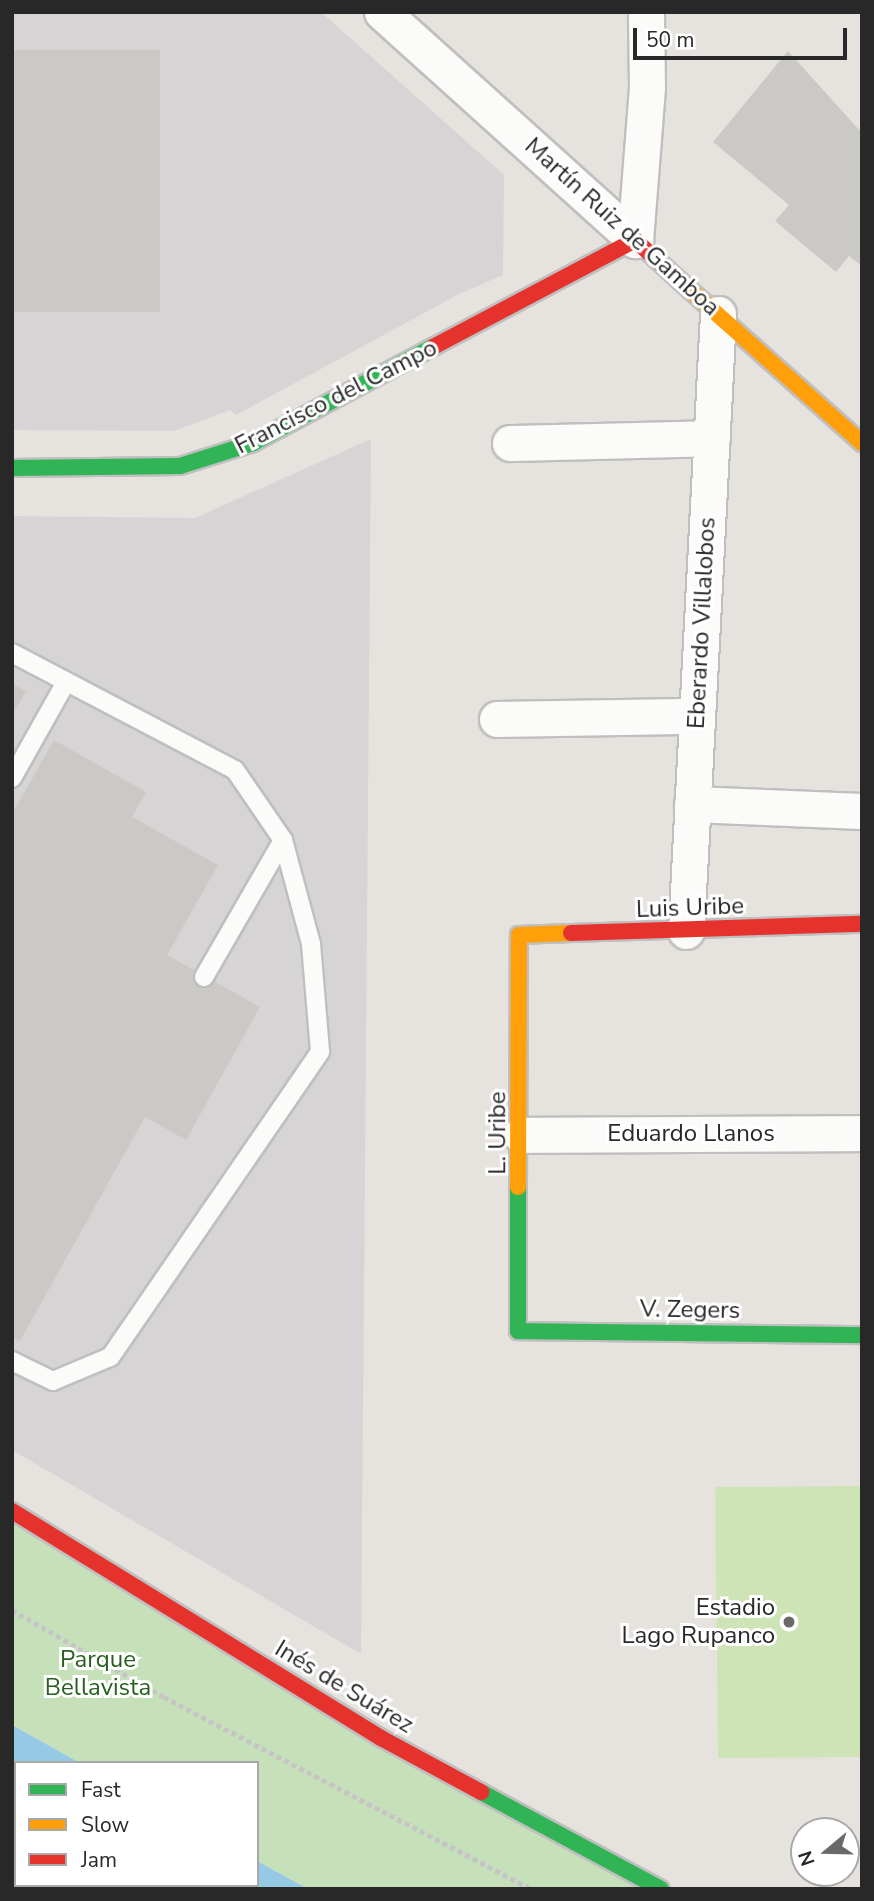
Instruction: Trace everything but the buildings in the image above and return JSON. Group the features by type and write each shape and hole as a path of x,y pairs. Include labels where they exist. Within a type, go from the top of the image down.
{"street":[{"name":"Martín Ruiz de Gamboa","path":"382,12 862,443"},
{"path":"635,240 646,120 646,12"},
{"name":"Francisco del Campo","path":"12,468 180,466 253,443 635,240"},
{"name":"Eberardo Villalobos","path":"686,932 718,314"},
{"path":"510,443 712,438"},
{"path":"497,719 697,716"},
{"path":"692,804 862,811"},
{"name":"Luis Uribe","path":"519,935 686,932 862,924"},
{"name":"L. Uribe","path":"519,935 519,1331"},
{"name":"Eduardo Llanos","path":"521,1135 862,1133"},
{"name":"V. Zegers","path":"519,1331 862,1335"},
{"name":"Inés de Suárez","path":"12,1511 381,1738 661,1889"}],"lane":[{"path":"12,653 235,770 283,840 311,944 320,1052 110,1357 53,1381 12,1361"},
{"path":"12,778 66,682"},
{"path":"204,976 283,840"}],"path":[{"path":"12,1610 164,1698 531,1889"}],"shaded area":[{"path":"12,12 321,12 504,175 503,275 459,294 236,415 230,410 174,431 12,430"},
{"path":"371,439 361,1654 12,1450 12,516 195,518"}],"green space":[{"name":"Estadio Lago Rupanco","path":"862,1486 862,1757 718,1758 715,1487"},
{"name":"Parque Bellavista","path":"12,1521 646,1889 308,1889 259,1862 259,1761 76,1761 12,1725"}],"water":[{"path":"12,1725 76,1761 14,1761 14,1887 259,1887 259,1862 308,1889 12,1889"}],"traffic: fast":[{"path":"12,468 180,466 253,443 433,347"},
{"path":"518,1187 518,1331 862,1335"},
{"path":"481,1792 661,1889"}],"traffic: slow":[{"path":"680,281 862,443"},
{"path":"518,1187 519,935 571,933"}],"traffic: jam":[{"path":"433,347 635,240 680,281"},
{"path":"571,933 862,924"},
{"path":"12,1511 381,1738 481,1792"}],"place":[{"name":"Estadio Lago Rupanco","path":"789,1622"}]}
